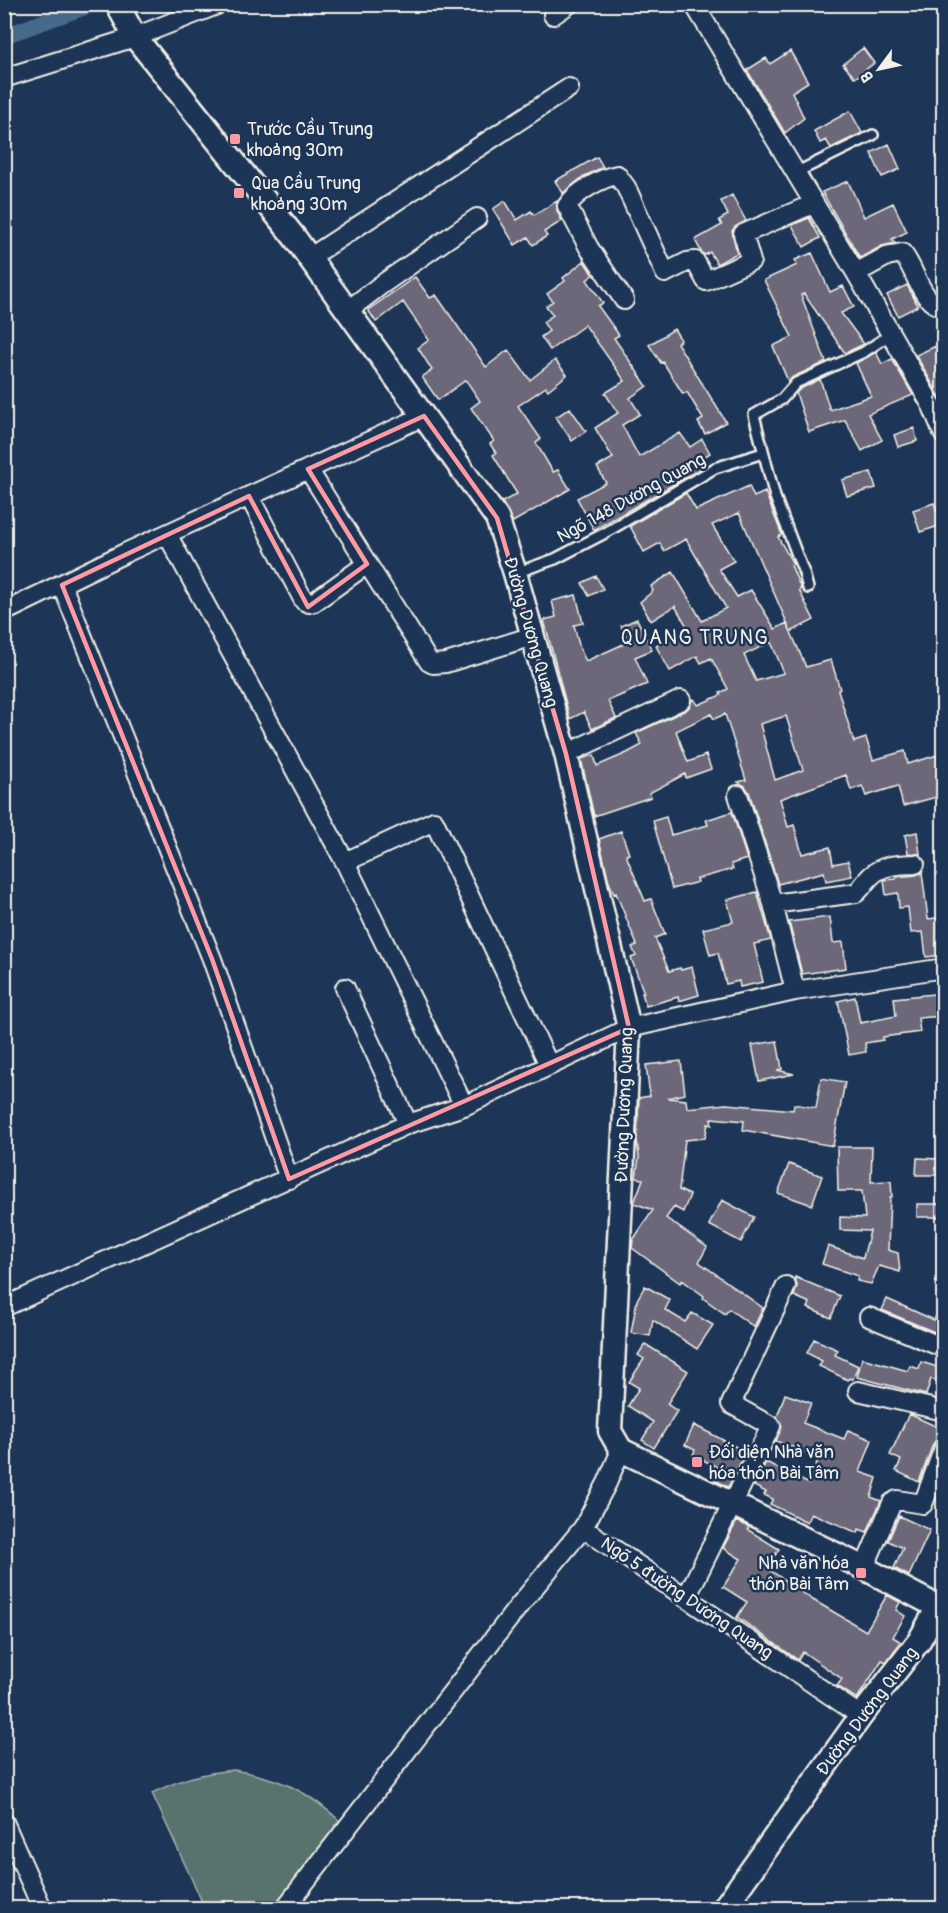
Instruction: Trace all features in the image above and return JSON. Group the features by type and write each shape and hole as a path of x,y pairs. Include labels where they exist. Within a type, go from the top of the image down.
{"street":[{"name":"Đường Dương Quang","path":"117,4 132,33 309,258 497,518 515,573 566,754 629,1028 610,1431 621,1450 938,1606 919,1641 861,1716 724,1908"},
{"path":"4,78 219,4"},
{"path":"553,15 569,4"},
{"path":"694,4 856,273 932,406 944,435"},
{"path":"309,258 569,88"},
{"path":"624,300 589,248 567,206 571,199 608,178 617,175 626,187 665,273 687,262 696,261 706,281 751,261 743,234 813,204"},
{"path":"347,310 477,218"},
{"path":"856,273 887,256 902,254 927,297 934,304 944,307"},
{"path":"4,612 424,416"},
{"path":"308,469 425,658 433,664 461,659 533,636"},
{"path":"249,496 304,601 314,602 367,564"},
{"path":"167,534 345,862 464,1106"},
{"path":"62,585 212,959 289,1179"},
{"path":"566,754 681,700"},
{"path":"738,795 773,904 795,991"},
{"path":"345,862 434,821 549,1065"},
{"path":"773,904 855,893 865,886 871,876 883,868 915,864"},
{"path":"4,1307 408,1125 464,1106 629,1028 795,991 944,968"},
{"path":"345,988 408,1125"},
{"path":"686,1598 771,1425 731,1404 786,1286"},
{"path":"869,1317 944,1348"},
{"path":"858,1391 944,1411"},
{"path":"864,1568 892,1503 897,1500 923,1504 944,1448"},
{"name":"Ngõ 5 đường Dương Quang","path":"621,1450 607,1483 583,1527 861,1716"},
{"path":"285,1908 518,1607 583,1527"},
{"path":"4,1822 42,1908"}],"lane":[{"path":"795,173 873,135"},
{"path":"808,588 775,497 754,415 782,399 796,383 864,352 891,334"},
{"name":"Ngõ 148 Dương Quang","path":"515,573 555,560 715,468 763,453"}],"highlighted area":[{"path":"424,416 497,518 566,754 629,1028 289,1179 212,959 62,585 249,496 308,607 367,564 308,469"}],"green space":[{"path":"234,1770 266,1777 294,1788 319,1803 344,1825 279,1908 205,1908 152,1793 192,1777"}],"building":[{"path":"863,48 874,63 855,78 843,64"},
{"path":"790,51 808,82 792,92 804,118 785,133 747,70 766,58 770,64"},
{"path":"850,111 862,133 831,148 826,140 820,143 814,131"},
{"path":"889,144 900,169 882,177 871,153"},
{"path":"597,157 603,167 583,177 563,193 555,181"},
{"path":"848,181 864,217 893,203 907,232 892,239 895,243 882,246 860,258 822,192"},
{"path":"732,195 746,221 732,231 737,253 717,264 710,252 705,255 702,253 695,240 722,225 719,220 728,215 721,201"},
{"path":"505,201 517,220 531,211 534,215 557,201 557,211 562,221 544,232 547,236 533,245 528,237 515,245 493,209"},
{"path":"809,218 820,238 804,247 792,225"},
{"path":"812,253 830,292 843,286 854,307 841,313 864,344 845,353 804,294 801,295 826,362 788,381 773,346 792,337 764,280 797,265 795,260"},
{"path":"584,261 593,275 587,280 603,303 598,306 619,335 614,338 647,386 630,398 640,414 622,425 639,457 680,433 690,447 702,439 710,453 702,458 707,465 594,530 577,498 606,483 597,467 613,458 595,428 618,413 605,393 625,381 585,325 550,350 541,337 549,331 543,322 553,315 546,306 553,301 547,294 565,281 563,278"},
{"path":"415,277 430,298 436,295 486,367 508,350 530,380 555,360 567,375 548,390 546,387 518,406 541,439 536,443 553,472 558,470 570,489 513,522 502,502 517,494 493,455 496,453 490,444 494,441 471,408 480,401 466,380 438,400 422,377 432,370 418,348 429,340 403,302 376,322 368,310"},
{"path":"907,285 918,306 898,316 887,295"},
{"path":"674,329 681,340 677,343 726,422 705,434 698,422 703,419 687,392 683,394 663,362 661,363 649,345"},
{"path":"936,346 944,364 944,404 916,355"},
{"path":"876,352 882,364 892,359 913,395 868,414 882,440 862,451 845,420 809,432 796,393 820,379 830,410 871,396 856,363"},
{"path":"570,408 586,431 572,441 556,417"},
{"path":"914,428 917,441 898,447 894,435"},
{"path":"871,472 876,488 847,496 842,480"},
{"path":"749,486 754,497 765,492 782,535 778,537 793,564 791,565 801,589 799,590 814,620 791,632 739,513 712,525 734,561 719,569 737,597 751,590 775,629 787,623 806,667 831,660 854,742 866,738 873,760 905,751 908,764 944,753 944,795 903,806 898,786 866,796 862,786 851,790 846,775 780,799 788,827 794,825 802,854 830,847 833,864 848,861 852,876 826,881 824,872 778,884 749,792 738,782 746,780 725,714 714,719 711,714 676,731 688,762 706,755 711,769 686,778 685,774 649,793 651,797 594,816 581,759 594,755 597,766 627,753 642,745 636,733 686,710 694,699 698,705 721,695 720,693 728,689 711,658 701,663 697,656 670,671 656,646 688,628 675,606 651,621 640,602 653,591 651,586 673,572 702,621 726,608 686,539 664,551 660,543 644,552 630,526 686,493 696,510","holes":["771,642 784,673 756,681 744,655","786,716 803,770 775,780 760,724"]},
{"path":"934,503 942,525 920,532 913,510"},
{"path":"596,576 603,589 589,596 582,583"},
{"path":"576,595 583,623 574,625 580,649 586,661 628,642 621,626 637,619 652,650 635,657 647,684 608,701 616,718 592,729 584,712 570,719 544,620 556,617 552,601"},
{"path":"732,812 747,859 731,864 733,869 672,889 653,821 666,817 671,835 708,825 706,820"},
{"path":"621,831 629,854 626,855 645,901 651,899 665,934 655,938 669,971 692,967 699,995 679,1001 678,997 646,1006 642,993 644,993 631,958 636,956 632,947 637,945 616,893 614,894 609,882 599,839"},
{"path":"917,832 920,854 908,853 905,835"},
{"path":"922,872 928,919 944,917 944,930 940,930 943,955 926,957 923,932 911,933 908,907 899,908 898,893 886,895 884,880"},
{"path":"757,892 771,940 754,944 763,982 740,987 739,981 726,984 718,953 710,955 703,929 733,922 727,900"},
{"path":"830,917 833,943 843,942 846,968 802,974 789,922"},
{"path":"944,993 944,1016 918,1018 920,1032 883,1037 883,1040 865,1043 866,1052 849,1055 838,1001 855,997 860,1023 896,1016 894,998"},
{"path":"777,1041 782,1069 777,1070 794,1074 759,1081 752,1045"},
{"path":"681,1061 685,1094 668,1098 686,1100 687,1108 726,1104 793,1110 794,1104 816,1108 821,1078 845,1082 833,1146 743,1130 744,1121 711,1118 712,1125 708,1124 705,1138 685,1140 679,1190 690,1195 683,1212 674,1207 666,1218 707,1247 699,1262 763,1308 754,1327 729,1309 725,1314 682,1280 680,1283 632,1248 633,1240 653,1210 634,1203 643,1179 636,1178 639,1157 637,1140 639,1098 650,1096 646,1065"},
{"path":"837,1147 872,1147 871,1182 891,1181 888,1250 898,1253 900,1272 879,1266 871,1284 857,1281 858,1276 822,1264 828,1246 863,1258 870,1231 840,1230 840,1217 865,1218 862,1191 838,1191"},
{"path":"917,1158 939,1159 939,1175 916,1175"},
{"path":"789,1164 822,1176 812,1205 778,1193"},
{"path":"722,1200 754,1217 741,1242 709,1225"},
{"path":"917,1204 944,1204 944,1217 917,1217"},
{"path":"795,1277 840,1296 831,1318 808,1308 810,1303 794,1296 797,1286"},
{"path":"645,1286 670,1300 665,1310 685,1322 692,1313 713,1325 697,1349 653,1320 650,1336 631,1333 637,1300"},
{"path":"887,1299 934,1320 944,1300 944,1336 882,1310"},
{"path":"814,1339 838,1350 835,1355 858,1366 853,1379 848,1380 819,1366 822,1361 807,1353"},
{"path":"645,1344 688,1371 667,1404 677,1411 654,1448 642,1440 653,1422 628,1406 639,1388 629,1382 644,1359 638,1355"},
{"path":"862,1358 908,1371 910,1366 919,1369 921,1362 944,1369 944,1383 931,1379 926,1395 857,1377"},
{"path":"785,1394 811,1403 803,1423 844,1439 848,1430 872,1440 860,1472 877,1478 871,1497 881,1501 867,1532 859,1529 858,1533 811,1513 807,1522 770,1504 773,1499 764,1495 766,1492 754,1486 766,1462 809,1484 819,1457 776,1441 782,1426 777,1417"},
{"path":"909,1414 944,1430 944,1437 937,1439 933,1444 919,1482 896,1471 901,1460 890,1455"},
{"path":"694,1425 746,1452 728,1487 715,1480 721,1469 693,1455 695,1450 685,1445"},
{"path":"899,1516 930,1530 909,1576 894,1568 903,1548 888,1541"},
{"path":"737,1521 779,1549 767,1568 813,1600 866,1631 887,1595 900,1602 896,1610 905,1616 893,1637 901,1642 886,1662 882,1660 857,1699 837,1686 842,1679 803,1652 798,1660 737,1617 747,1602 723,1587 741,1559 723,1548"}],"waterway":[{"path":"4,36 93,4"}],"place":[{"name":"Trước Cầu Trung khoảng 30m","path":"235,139"},
{"name":"Qua Cầu Trung khoảng 30m","path":"239,193"},
{"name":"Đối diện Nhà văn hóa thôn Bài Tâm","path":"697,1462"},
{"name":"Nhà văn hóa thôn Bài Tâm","path":"861,1573"}],"district":[{"name":"QUANG TRUNG","path":"695,637"}]}
